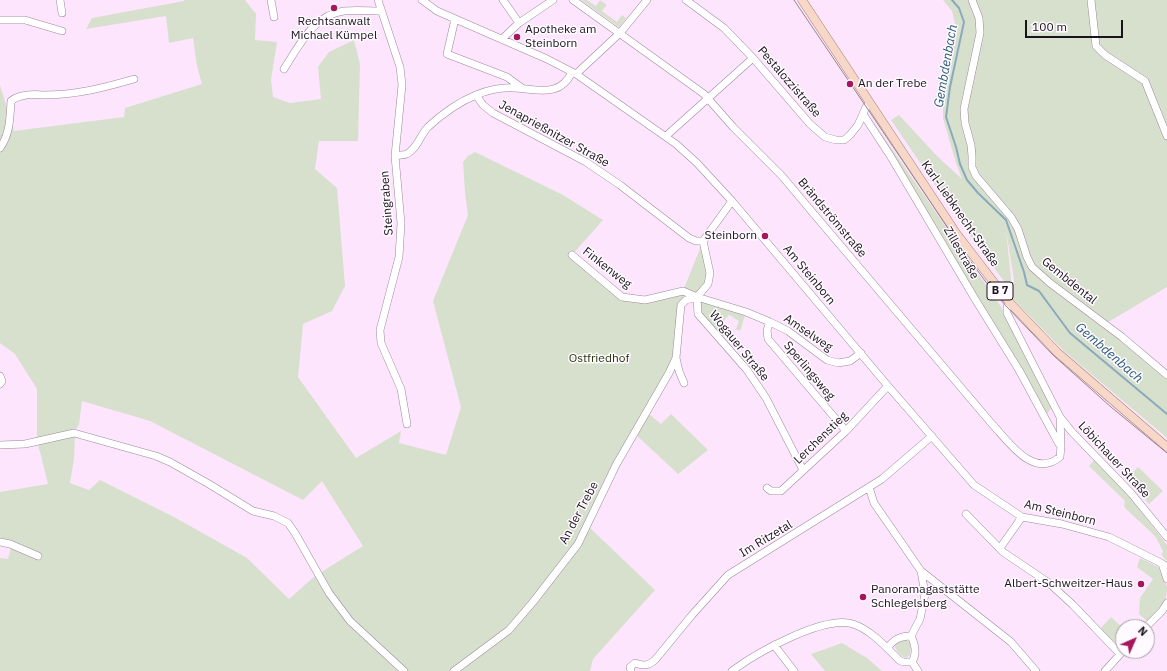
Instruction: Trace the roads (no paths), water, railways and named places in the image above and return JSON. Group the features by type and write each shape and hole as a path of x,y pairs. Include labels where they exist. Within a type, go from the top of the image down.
{"main road":[{"name":"Karl-Liebknecht-Straße","path":"802,0 956,233 1010,303 1058,353 1167,447"}],"street":[{"path":"60,0 62,13"},
{"path":"271,0 274,17"},
{"name":"Steingraben","path":"378,0 400,67 402,85 395,156 401,223 399,257 380,330 381,343 401,389 407,424"},
{"name":"Am Steinborn","path":"422,0 437,11 502,39 574,73 666,136 697,163 974,485 1020,520 1062,524 1109,537 1164,565"},
{"path":"503,0 519,23"},
{"path":"502,39 519,23 553,0"},
{"name":"Brändströmstraße","path":"573,0 709,98 733,127 786,182 924,345 1007,440 1027,460 1040,464 1054,462"},
{"path":"395,156 408,153 415,146 427,128 444,113 476,95 502,88 545,91 564,84 574,73 620,33 647,0"},
{"name":"Pestalozzistraße","path":"686,0 724,28 753,58 810,124 825,138 844,140 858,125 866,107 870,104"},
{"name":"Gembdental","path":"972,0 980,18 980,33 964,109 965,123 971,145 972,167 976,176 1011,217 1018,229 1027,257 1032,267 1050,283 1122,337 1167,375"},
{"path":"1091,0 1096,46 1105,55 1145,81 1167,136"},
{"path":"284,70 309,30 327,17 343,12 381,10"},
{"path":"455,19 447,54 507,77 524,89"},
{"path":"0,20 26,20 62,30"},
{"path":"666,136 753,58"},
{"path":"0,148 7,136 10,126 11,101 17,96 32,94 62,95 82,93 134,79"},
{"name":"Jenaprießnitzer Straße","path":"476,95 483,105 493,113 586,162 620,185 689,238 696,241 703,241"},
{"name":"Zillestraße","path":"863,114 898,168 975,299 1019,370 1061,446"},
{"path":"703,241 732,202"},
{"name":"An der Trebe","path":"684,383 676,358 680,305 686,300 697,297 708,284 710,273 703,241"},
{"name":"Finkenweg","path":"572,255 622,297 645,300 683,291 697,297"},
{"name":"Amselweg","path":"697,297 746,312 770,322 788,331 826,360 838,363 850,360 861,354"},
{"name":"Wogauer Straße","path":"697,297 698,314 747,370 766,398 803,470"},
{"name":"Löbichauer Straße","path":"1010,303 1007,307 1009,317 1060,417 1072,432 1131,493 1167,537"},
{"name":"Sperlingsweg","path":"770,322 767,330 768,339 846,431"},
{"name":"An der Trebe","path":"454,671 509,630 578,544 616,465 669,373 676,358"},
{"name":"Lerchenstieg","path":"767,488 771,491 781,491 846,431 885,389"},
{"name":"Löbichauer Straße","path":"1054,462 1060,457 1060,417"},
{"path":"0,446 25,444 74,433 156,456 170,462 253,511 274,516 288,523 329,593 350,621 404,671"},
{"name":"Im Ritzetal","path":"631,671 630,667 635,663 643,666 650,664 655,660 692,615 728,575 882,479 932,436"},
{"path":"869,487 874,503 921,571 1011,642 1036,671"},
{"path":"966,514 1003,552 1049,583 1115,646"},
{"path":"1000,548 1020,520"},
{"path":"0,542 10,544 38,556"},
{"path":"1164,565 1167,578"},
{"path":"911,636 920,619 925,594 921,571"},
{"path":"1154,619 1167,603"},
{"path":"732,671 753,656 798,634 840,622 848,623 865,630 899,660 903,662 912,662"},
{"path":"887,648 897,639 904,636 911,636"},
{"path":"911,636 915,649 912,662"},
{"path":"774,645 794,671"},
{"path":"1104,671 1116,659"},
{"path":"912,662 918,671"}],"waterway":[{"name":"Gembdenbach","path":"952,0 959,8 964,22 950,87 946,117 960,164 967,180 1006,220 1027,285 1039,291 1070,333 1167,414"}],"tram line":[{"path":"794,0 969,259 991,289 1053,355 1111,407 1167,453"}],"place":[{"name":"Rechtsanwalt Michael Kümpel","path":"334,8"},
{"name":"Apotheke am Steinborn","path":"517,37"},
{"name":"An der Trebe","path":"850,84"},
{"name":"Steinborn","path":"765,236"},
{"name":"Albert-Schweitzer-Haus","path":"1141,584"},
{"name":"Panoramagaststätte Schlegelsberg","path":"863,597"}],"park label":[{"name":"Ostfriedhof","path":"599,359"}]}
